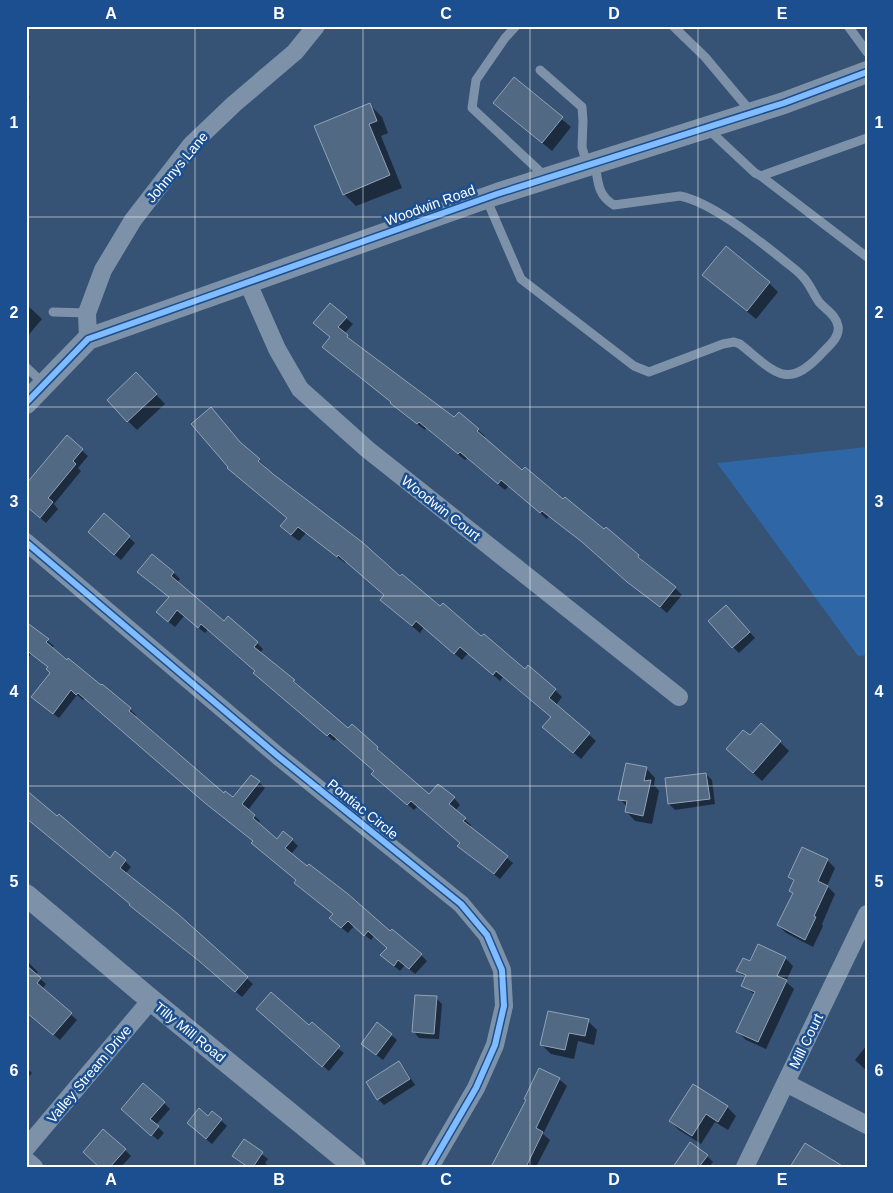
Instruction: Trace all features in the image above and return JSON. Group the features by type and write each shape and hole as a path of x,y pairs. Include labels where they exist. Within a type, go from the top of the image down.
{"street":[{"name":"Johnnys Lane","path":"88,339 87,313 103,270 132,220 191,145 234,104 295,52 316,26"},
{"name":"Woodwin Road","path":"26,403 88,339 486,198 707,128 867,72"},
{"name":"Woodwin Court","path":"248,282 277,349 300,389 367,449 679,697"},
{"name":"Pontiac Circle","path":"26,542 278,756 461,904 487,935 502,970 504,1006 500,1026 495,1045 476,1088 430,1167"},
{"name":"Tilly Mill Road","path":"26,895 355,1167"},
{"name":"Mill Court","path":"745,1167 867,914"},
{"name":"Valley Stream Drive","path":"26,1148 151,1000"},
{"path":"786,1083 867,1125"},
{"path":"26,1160 34,1167"}],"lane":[{"path":"516,26 504,38 476,80 472,108 547,178"},
{"path":"673,26 705,57 752,113"},
{"path":"848,26 867,52"},
{"path":"486,198 521,280 634,366 649,372 722,344 734,342 740,344 776,372 797,375 807,368 832,343 838,333 834,316 819,302 811,287 802,276 764,244 708,206 680,196 614,205 604,199 591,164 582,147 584,121 582,106 540,70"},
{"path":"707,128 755,173 867,257"},
{"path":"761,176 867,138"},
{"path":"53,312 87,313"},
{"path":"26,367 44,385"}],"shaded area":[{"path":"867,447 867,655 858,656 717,463"}],"building":[{"path":"514,77 563,117 542,143 493,103"},
{"path":"370,103 377,121 369,124 390,175 343,195 314,126"},
{"path":"726,246 770,282 747,311 702,275"},
{"path":"330,303 347,317 338,327 348,335 347,337 454,417 459,412 479,429 477,431 522,470 525,467 563,499 565,497 604,529 606,527 639,555 638,557 676,587 660,607 542,511 540,513 501,480 498,484 460,452 458,454 419,422 417,424 322,347 330,337 313,323"},
{"path":"136,372 157,394 127,422 107,400"},
{"path":"211,407 240,442 260,459 258,461 273,474 362,542 400,576 402,574 440,606 443,603 481,636 484,634 525,669 528,665 556,689 549,698 590,733 573,753 542,727 551,717 496,671 493,675 460,647 454,654 416,621 412,626 380,600 384,595 338,555 337,557 298,527 291,535 280,526 287,518 227,468 191,424"},
{"path":"67,435 83,449 73,461 76,464 48,498 53,502 40,518 26,506 26,484"},
{"path":"104,513 130,536 114,555 88,532"},
{"path":"152,554 174,572 171,576 224,621 228,616 258,642 254,647 295,680 293,681 348,728 352,724 378,747 377,749 429,794 438,784 455,797 449,804 466,818 463,821 508,856 494,874 457,846 460,843 411,801 407,805 371,774 374,771 330,733 327,736 253,673 255,671 201,624 198,628 177,610 168,622 156,612 169,597 137,572"},
{"path":"726,605 750,632 732,648 708,621"},
{"path":"26,622 49,639 46,642 67,660 68,658 131,708 129,711 224,793 225,791 233,797 251,775 260,781 242,804 255,815 253,818 277,839 283,831 293,839 285,848 307,866 309,864 348,894 390,931 392,929 422,954 409,969 398,960 394,966 380,955 387,948 368,931 364,936 348,921 341,928 329,918 333,914 294,883 296,880 251,843 253,841 205,803 78,693 76,695 71,690 53,714 31,697 50,673 46,669 48,667 26,650"},
{"path":"761,723 781,741 753,773 726,749 743,730 750,735"},
{"path":"626,763 647,767 644,781 651,780 643,816 625,812 627,801 618,800"},
{"path":"706,773 710,799 668,804 665,778"},
{"path":"26,790 57,816 59,814 110,858 115,851 126,860 120,868 178,914 248,977 235,992 26,818"},
{"path":"802,847 828,859 818,881 828,886 805,940 777,925 793,893 789,891 794,880 788,877"},
{"path":"758,944 786,957 777,976 787,980 758,1042 736,1032 755,992 741,986 746,975 736,971 743,958 750,961"},
{"path":"26,965 41,978 37,983 72,1013 53,1035 26,1012"},
{"path":"271,992 309,1025 312,1022 340,1046 322,1067 256,1009"},
{"path":"415,995 437,996 434,1034 412,1032"},
{"path":"548,1011 589,1019 585,1036 569,1033 565,1050 540,1045"},
{"path":"377,1022 392,1034 376,1055 361,1044"},
{"path":"399,1061 410,1079 377,1100 366,1082"},
{"path":"539,1068 560,1078 536,1128 543,1132 526,1167 491,1167 526,1100 524,1099"},
{"path":"143,1083 165,1102 150,1119 159,1126 151,1136 121,1109"},
{"path":"693,1084 728,1106 718,1122 706,1114 692,1136 669,1121"},
{"path":"199,1108 208,1116 212,1111 222,1119 206,1139 187,1123"},
{"path":"103,1129 126,1149 110,1167 99,1167 83,1152"},
{"path":"244,1139 263,1152 253,1167 248,1167 232,1156"},
{"path":"690,1142 708,1155 699,1167 673,1167"},
{"path":"805,1143 844,1167 790,1167"}],"cycle path":[{"path":"26,403 88,339 497,194 784,103 867,72"},
{"path":"26,542 278,756 461,904 487,935 502,970 504,1006 495,1045 476,1088 430,1167"}]}
